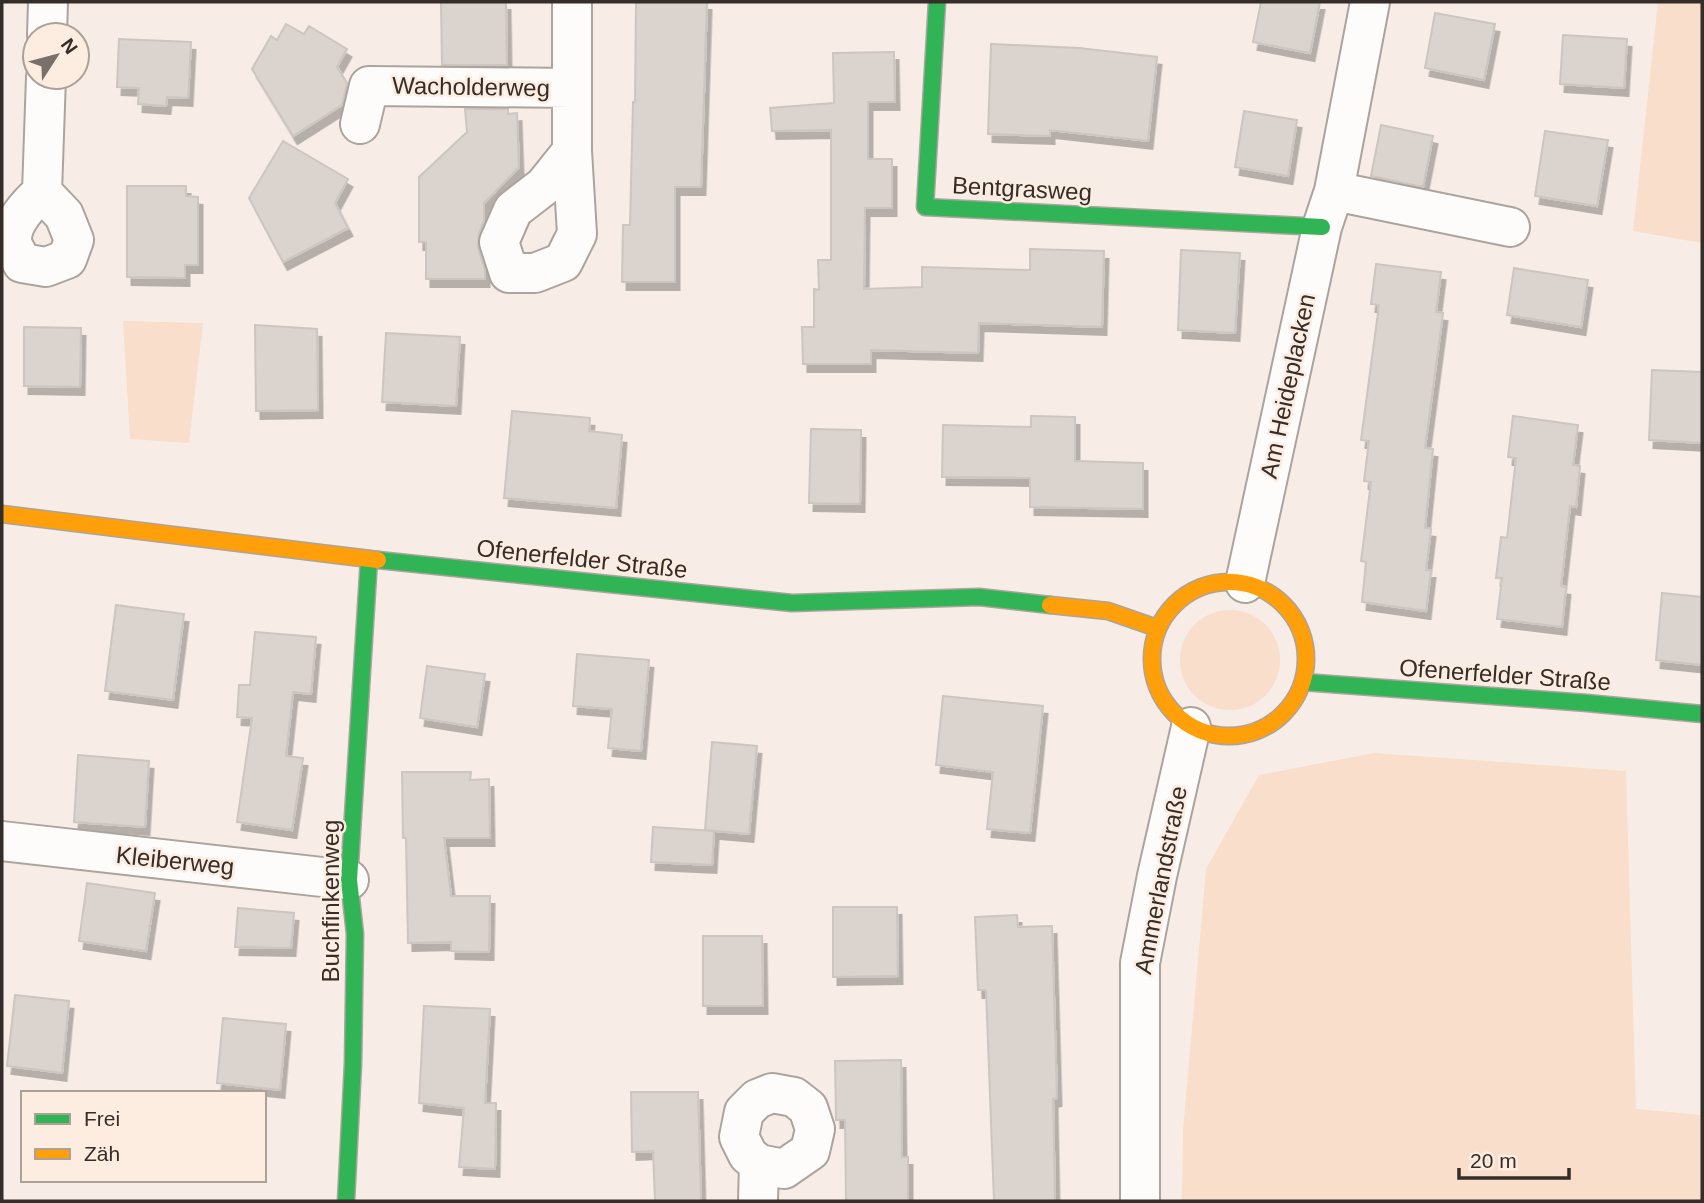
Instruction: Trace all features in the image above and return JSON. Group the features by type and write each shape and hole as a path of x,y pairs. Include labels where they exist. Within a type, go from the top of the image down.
{"street":[{"path":"47,21 48,2"},
{"name":"Wacholderweg","path":"572,2 572,151"},
{"name":"Bentgrasweg","path":"937,2 925,207 1322,227"},
{"name":"Am Heideplacken","path":"1245,583 1322,227 1334,191 1370,2"},
{"name":"Wacholderweg","path":"360,124 369,86 572,88"},
{"path":"42,192 46,91"},
{"path":"1334,191 1510,228"},
{"name":"Ofenerfelder Straße","path":"2,514 369,559 792,603 979,597 1108,611 1157,628"},
{"name":"Buchfinkenweg","path":"346,1201 353,1064 355,934 349,880 369,559"},
{"path":"1224,581 1245,583 1265,590 1283,603 1296,620 1304,639 1307,660 1304,682 1293,702 1278,719 1258,731 1236,737 1213,735 1191,727 1173,713 1160,695 1152,673 1152,650 1157,628 1168,610 1184,595 1203,585 1224,581"},
{"name":"Ofenerfelder Straße","path":"1304,682 1702,714"},
{"name":"Ammerlandstraße","path":"1140,1201 1140,963 1191,727"},
{"name":"Kleiberweg","path":"2,841 349,880"}],"shaded area":[{"path":"1658,2 1702,2 1702,243 1633,231"},
{"path":"123,321 203,323 189,443 130,439"},
{"path":"1230,610 1249,613 1266,624 1277,641 1280,660 1277,679 1266,696 1249,707 1230,710 1211,707 1194,696 1183,679 1180,660 1183,641 1194,624 1211,613"},
{"path":"1374,753 1626,771 1636,1109 1702,1115 1702,1201 1182,1201 1183,1130 1206,869 1259,775"}],"building":[{"path":"441,2 506,2 507,65 442,65"},
{"path":"636,2 707,2 701,187 675,187 675,282 622,282 623,225 630,225"},
{"path":"1261,2 1320,2 1310,53 1253,42"},
{"path":"1435,13 1495,24 1484,80 1425,68"},
{"path":"286,24 304,34 309,26 347,49 337,67 347,83 342,105 293,136 252,69 271,36 277,40"},
{"path":"1563,35 1627,39 1624,88 1560,84"},
{"path":"119,39 191,42 188,98 167,97 166,106 138,104 139,88 117,87"},
{"path":"991,44 1079,48 1157,57 1148,141 1050,130 1050,136 988,134"},
{"path":"894,52 895,102 868,102 868,159 892,159 892,208 865,208 864,289 922,287 922,267 1030,270 1030,249 1104,251 1102,327 979,323 978,353 871,350 871,364 803,364 802,327 814,327 814,289 819,290 818,260 831,260 831,130 772,131 770,108 834,103 833,53"},
{"path":"465,109 508,109 508,114 517,113 519,167 484,203 484,221 479,233 478,248 485,269 485,279 426,279 426,242 419,242 419,177 467,132"},
{"path":"1244,111 1297,120 1288,176 1235,167"},
{"path":"1381,125 1433,136 1423,187 1371,176"},
{"path":"1545,131 1608,140 1597,206 1535,196"},
{"path":"283,141 348,179 335,203 348,228 283,262 249,198"},
{"path":"127,186 186,186 186,196 198,197 198,265 185,265 185,278 127,277"},
{"path":"1181,250 1240,253 1235,333 1178,330"},
{"path":"1376,264 1441,272 1436,312 1443,313 1425,448 1433,449 1425,528 1431,529 1426,570 1431,570 1426,611 1362,602 1366,562 1361,561 1371,482 1364,481 1369,441 1361,440 1379,305 1371,304"},
{"path":"1514,268 1588,280 1581,327 1507,315"},
{"path":"255,325 317,329 318,410 256,411"},
{"path":"24,327 81,328 80,387 24,386"},
{"path":"386,333 460,337 456,406 382,402"},
{"path":"1652,370 1702,372 1702,443 1649,440"},
{"path":"512,411 590,418 589,431 622,435 616,508 504,498"},
{"path":"1031,416 1075,417 1075,461 1143,463 1143,509 1030,507 1030,478 942,477 943,425 1031,427"},
{"path":"1513,416 1578,425 1573,465 1580,466 1576,507 1570,506 1561,586 1566,587 1562,627 1497,619 1502,578 1496,578 1501,537 1507,538 1516,458 1508,457"},
{"path":"811,429 861,430 860,504 809,503"},
{"path":"1662,593 1702,597 1702,665 1656,660"},
{"path":"116,605 184,614 173,700 105,691"},
{"path":"255,632 316,637 311,694 293,692 286,756 303,758 292,830 237,822 252,718 237,717 239,685 250,685"},
{"path":"577,654 649,660 641,751 608,748 612,709 573,706"},
{"path":"427,666 485,674 477,727 420,718"},
{"path":"943,696 1043,706 1030,833 987,829 993,772 936,765"},
{"path":"712,742 757,746 749,834 705,830"},
{"path":"78,755 149,761 145,827 74,822"},
{"path":"402,772 471,772 470,780 489,779 490,838 444,838 451,896 490,896 489,952 451,951 451,942 408,943"},
{"path":"653,827 714,831 712,865 651,862"},
{"path":"87,883 155,893 146,951 79,941"},
{"path":"833,907 897,907 898,976 833,977"},
{"path":"238,908 294,913 291,948 235,947"},
{"path":"1017,915 1018,927 1052,926 1057,1098 1053,1099 1055,1201 994,1201 986,990 978,990 975,917"},
{"path":"703,936 762,936 763,1006 703,1006"},
{"path":"15,995 69,1001 62,1073 7,1066"},
{"path":"424,1006 490,1009 485,1103 496,1103 495,1169 459,1167 464,1108 419,1103"},
{"path":"223,1018 286,1024 280,1090 217,1083"},
{"path":"901,1060 902,1157 908,1157 908,1201 846,1201 845,1120 836,1120 835,1061"},
{"path":"631,1092 698,1092 701,1201 655,1201 653,1151 632,1152"}],"traffic: fast":[{"path":"937,2 925,207 1322,227"},
{"path":"346,1201 353,1064 355,934 349,880 369,559"},
{"path":"378,560 792,603 979,597 1050,605"},
{"path":"1303,682 1702,714"}],"traffic: slow":[{"path":"2,514 378,560"},
{"path":"1229,582 1259,588 1284,604 1300,629 1306,659 1300,689 1284,714 1259,730 1229,736 1199,730 1174,714 1158,689 1152,659 1158,629 1174,604 1199,588 1229,582"},
{"path":"1050,605 1108,611 1157,628"}]}
